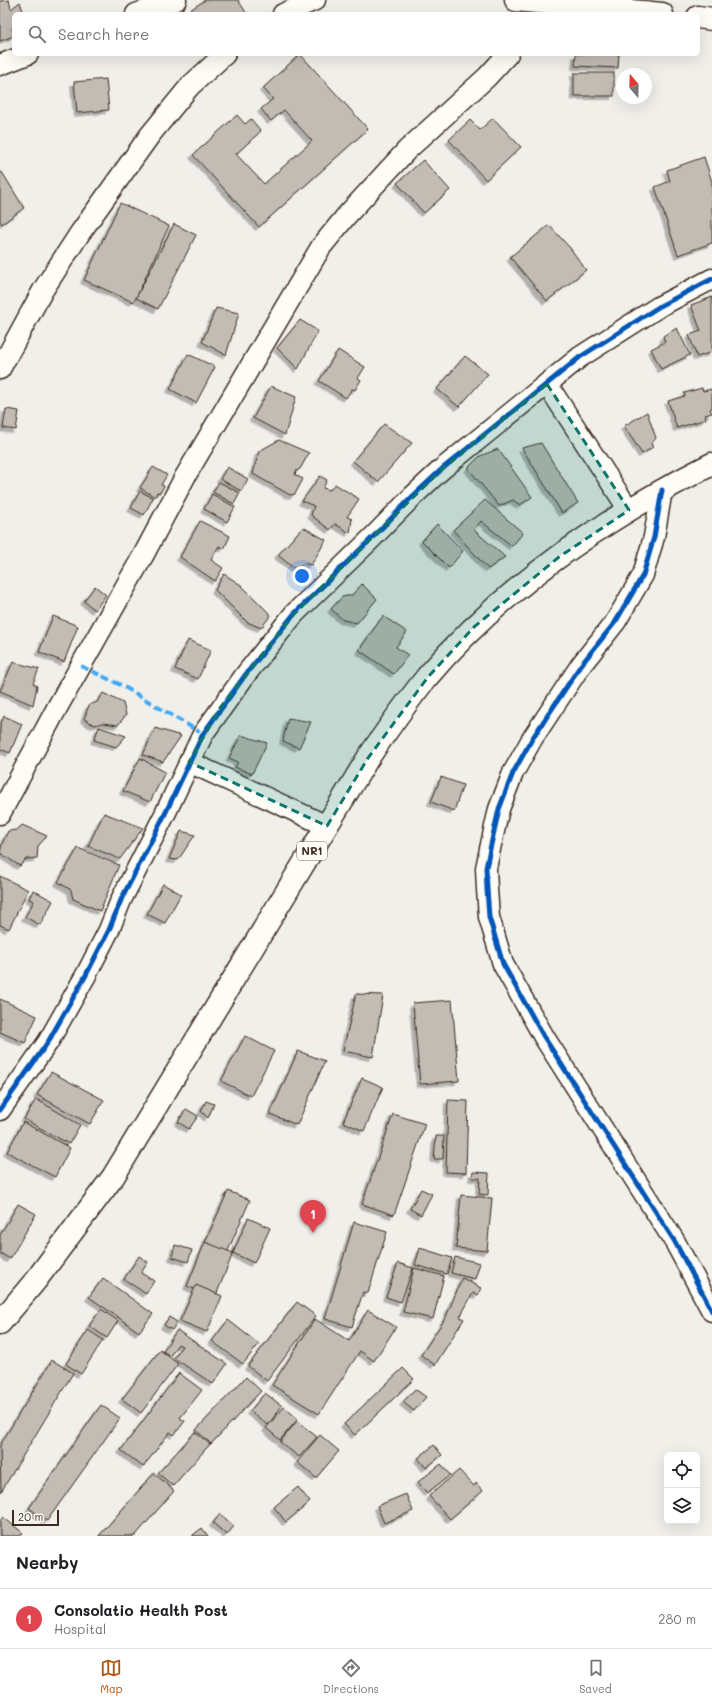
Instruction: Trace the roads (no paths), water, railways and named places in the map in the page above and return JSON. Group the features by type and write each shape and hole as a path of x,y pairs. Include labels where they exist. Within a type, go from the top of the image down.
{"highway":[{"path":"527,5 632,12"},
{"path":"700,17 712,19"},
{"name":"NR1","path":"0,1323 36,1280 113,1177 368,758 398,714 428,677 474,627 553,562 629,510 662,490 712,464"}],"street":[{"path":"142,12 176,0"},
{"path":"288,12 315,0"},
{"path":"0,65 23,56"},
{"path":"0,369 43,290 80,233 150,135 190,86 223,56"},
{"path":"0,814 186,475 321,247 347,215 407,150 488,77 506,56"},
{"path":"0,1110 48,1042 82,981 109,930 121,900 165,814 203,734 220,708 294,614 442,469 580,357 660,306 712,279"},
{"path":"547,384 629,510"},
{"path":"662,490 654,537 643,575 616,621 581,665 532,739 513,773 499,809 491,843 486,868 487,889 489,917 504,964 544,1037 675,1242 712,1311"},
{"path":"189,762 327,826"}],"place":[{"name":"Consolatio Health Post","path":"313,1233"}]}
